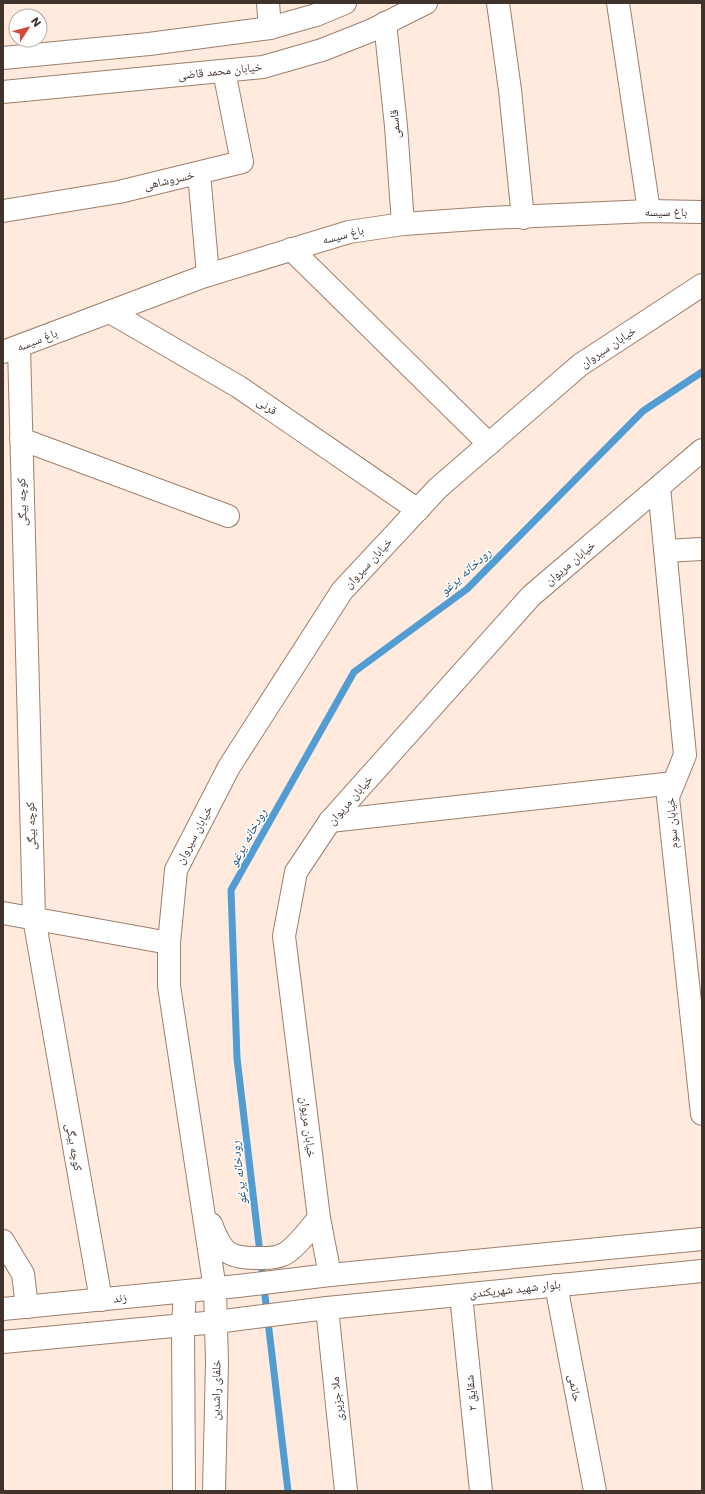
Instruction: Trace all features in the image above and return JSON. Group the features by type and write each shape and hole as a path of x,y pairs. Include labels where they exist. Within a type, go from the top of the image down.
{"street":[{"path":"268,3 270,28"},
{"path":"3,58 149,44 270,28 316,15 345,3"},
{"name":"خیابان محمد قاضی","path":"3,92 263,67 322,50 385,23 426,3"},
{"path":"498,3 510,90 522,218"},
{"path":"618,3 649,211"},
{"name":"قاسمی","path":"385,23 396,126 403,224"},
{"name":"خسروشاهی","path":"3,211 119,192 242,162 224,71"},
{"path":"199,173 208,275"},
{"name":"باغ سیسه","path":"11,349 208,275 349,232 403,224 649,211 702,212"},
{"path":"291,250 489,444"},
{"name":"خیابان سیروان","path":"202,1199 169,986 169,943 176,870 229,767 342,591 438,488 580,365 702,285"},
{"name":"قرنی","path":"110,312 239,387 418,510"},
{"name":"کوچه بیگی","path":"11,349 21,439 34,918 101,1300"},
{"path":"21,439 228,516"},
{"name":"خیابان مریوان","path":"330,1275 319,1218 284,936 296,872 330,821 531,596 702,450"},
{"name":"خیابان سوم","path":"658,487 665,551 694,755 674,783 668,797 702,1114"},
{"path":"665,551 702,549"},
{"path":"330,821 674,783"},
{"path":"3,913 169,943"},
{"path":"202,1199 218,1240 226,1251 237,1258 264,1258 283,1255 319,1218"},
{"name":"خلفای راشدین","path":"202,1199 215,1288 218,1362 214,1491"},
{"path":"330,1275 702,1239"},
{"path":"3,1242 23,1274 27,1307"},
{"name":"بلوار شهید شهریکندی","path":"183,1325 328,1308 702,1271"},
{"name":"زند","path":"3,1309 185,1292 330,1275"},
{"name":"حاتمی","path":"556,1285 595,1491"},
{"path":"184,1491 183,1325 185,1292"},
{"name":"شقایق ۲","path":"461,1295 480,1491"},
{"name":"ملا جزیری","path":"328,1308 346,1491"},
{"path":"3,1342 183,1325"}],"waterway":[{"name":"رودخانه یرغو","path":"288,1491 237,1058 231,890 354,672 467,589 643,411 702,372"}]}
